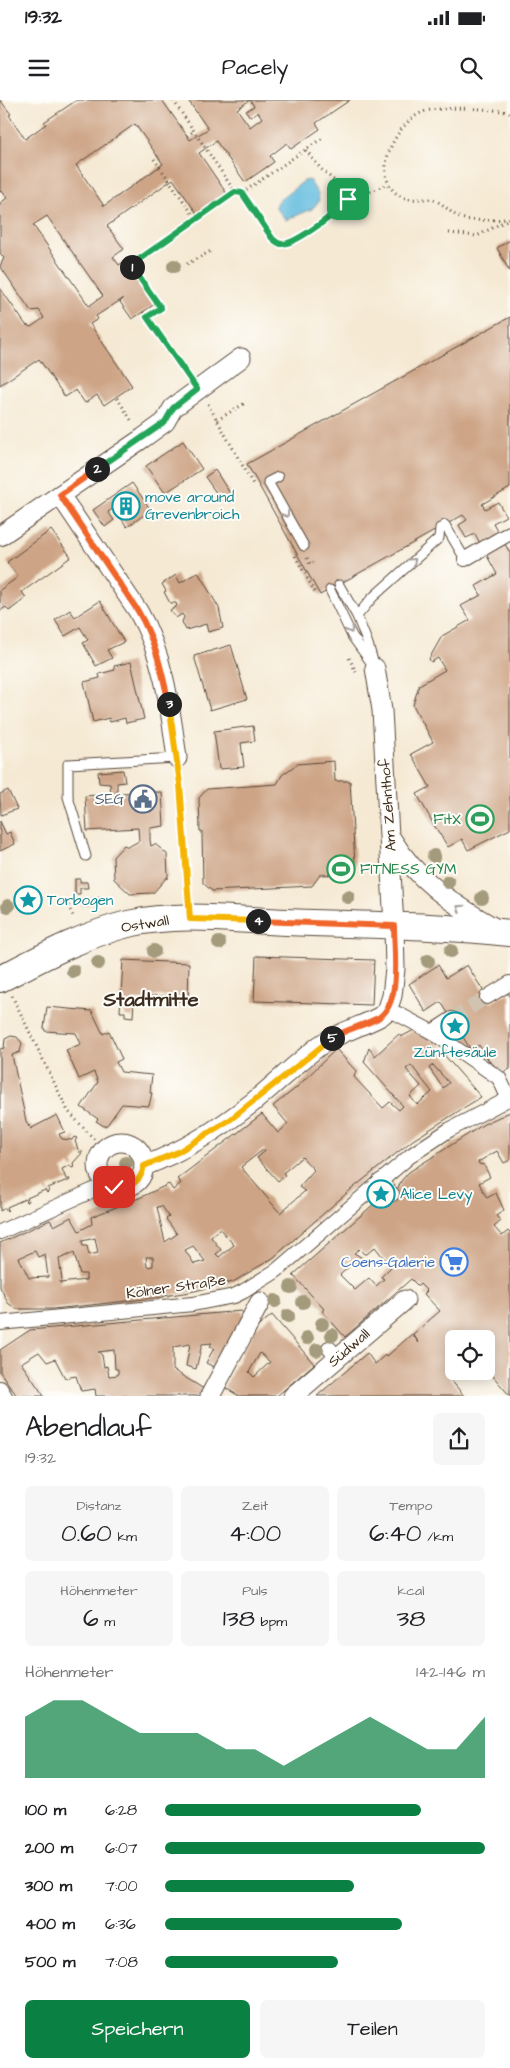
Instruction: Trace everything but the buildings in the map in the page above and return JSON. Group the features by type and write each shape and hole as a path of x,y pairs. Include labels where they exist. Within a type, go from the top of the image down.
{"main road":[{"name":"Ostwall","path":"1,976 111,929 154,920 190,919 506,932"}],"street":[{"path":"0,536 165,422 173,408 241,358"},
{"path":"60,495 138,611 148,629 165,685 177,758"},
{"path":"465,559 510,533"},
{"name":"Am Zehnthof","path":"375,668 382,710 394,926 394,983 392,1000 387,1011"},
{"path":"390,837 404,859 433,888 461,908 506,932"},
{"path":"487,997 510,983"},
{"path":"144,1166 172,1155 202,1138 251,1104 327,1041 345,1031 374,1020 387,1011 398,1014 432,1032 499,1078 510,1098"},
{"path":"432,1032 452,1019"},
{"name":"Kölner Straße","path":"0,1323 179,1306 234,1296 249,1289 276,1271 405,1159 440,1136 510,1098"},
{"path":"116,1142 130,1143 140,1152 144,1166 143,1173 134,1184 121,1189 107,1184 98,1172 97,1164 103,1149 116,1142"},
{"path":"380,1181 392,1194"},
{"path":"0,1232 107,1184"},
{"name":"Südwall","path":"293,1396 333,1353 405,1300"},
{"path":"210,1396 260,1302"},
{"path":"0,1388 5,1396"}],"lane":[{"path":"278,477 268,482 304,546"},
{"path":"357,616 379,592 439,538 442,527 465,559"},
{"path":"339,585 357,616 375,668"},
{"path":"330,590 352,636 375,668"},
{"path":"86,856 68,797 68,764 177,758"}],"path":[{"path":"174,100 235,192"},
{"path":"509,218 460,218 434,200 401,197 388,184 385,170 390,150 404,126 422,112 436,110 490,110 510,113"},
{"path":"187,136 194,131"},
{"path":"147,317 161,308 131,265 235,192 242,193 324,137"},
{"path":"306,150 349,196"},
{"path":"158,156 154,159 196,219"},
{"path":"349,196 367,194 388,184"},
{"path":"242,193 272,238 282,244 291,241 320,224 335,213 349,196"},
{"path":"449,233 477,236 509,218"},
{"path":"187,264 213,250"},
{"path":"143,312 197,389"},
{"path":"117,398 143,438"},
{"path":"218,420 247,402"},
{"path":"300,561 304,559 307,565 310,564"},
{"path":"177,758 190,919"},
{"path":"1,976 68,1111 103,1149"}],"water":[{"path":"309,180 318,194 319,201 312,209 286,220 276,208 277,202 304,181"}],"tunnel":[{"path":"452,1019 487,997"}],"place":[{"name":"move around Grevenbroich","path":"126,506"},
{"name":"SEG","path":"143,799"},
{"name":"FitX","path":"480,819"},
{"name":"FITNESS GYM","path":"341,869"},
{"name":"Torbogen","path":"28,900"},
{"name":"Zünftesäule","path":"455,1026"},
{"name":"Alice Levy","path":"381,1194"},
{"name":"Coens-Galerie","path":"454,1262"}],"district":[{"name":"Stadtmitte","path":"151,1000"}],"route":[{"path":"114,1187 121,1189 134,1184 143,1173 144,1166 189,1146 231,1119 318,1047 345,1031 381,1016 387,1011 392,1000 395,970 394,926 190,919 180,784 170,704 161,666 148,629 138,611 60,495 165,422 173,408 197,389 147,317 161,308 131,265 235,192 242,193 272,238 280,244 291,241 320,224 335,213 348,199"}]}
